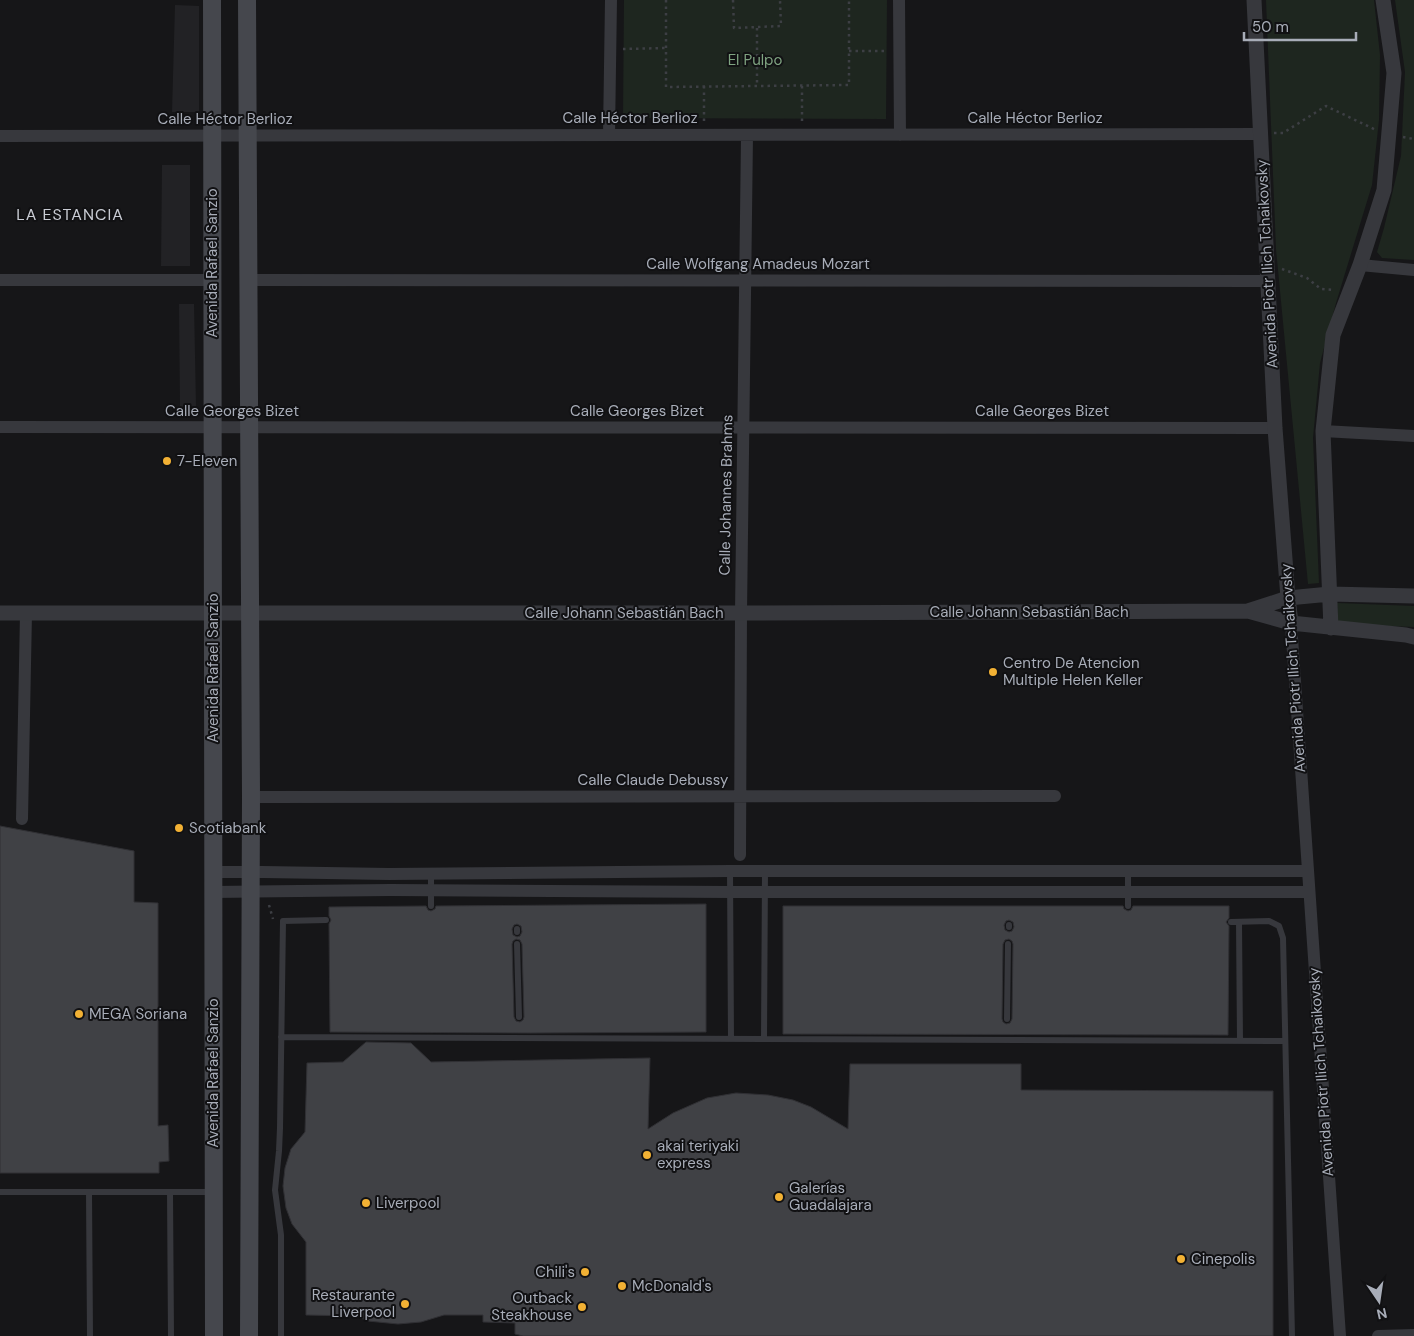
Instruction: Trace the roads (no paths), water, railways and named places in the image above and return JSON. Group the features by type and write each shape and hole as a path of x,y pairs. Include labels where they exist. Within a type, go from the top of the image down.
{"main road":[{"name":"Avenida Rafael Sanzio","path":"212,0 214,1336"},
{"path":"247,0 250,871 258,892 249,1336"}],"street":[{"path":"609,134 611,0"},
{"path":"899,0 900,135"},
{"name":"Avenida Piotr Ilich Tchaikovsky","path":"1254,0 1275,428 1291,623 1340,1336"},
{"path":"1331,628 1323,430 1333,335 1360,265 1384,190 1394,73 1383,0"},
{"name":"Calle Héctor Berlioz","path":"0,136 1260,134"},
{"name":"Calle Johannes Brahms","path":"740,855 747,136"},
{"path":"1360,265 1414,270"},
{"name":"Calle Wolfgang Amadeus Mozart","path":"248,280 745,281 1267,275"},
{"path":"0,280 212,280"},
{"name":"Calle Georges Bizet","path":"0,427 1275,428"},
{"path":"1323,430 1414,436"},
{"name":"Calle Johann Sebastián Bach","path":"1248,611 1288,598 1330,594 1414,596"},
{"name":"Calle Johann Sebastián Bach","path":"0,612 741,613 1248,611 1291,623 1414,637"},
{"path":"22,819 26,613"},
{"name":"Calle Claude Debussy","path":"251,797 1055,796"},
{"path":"213,872 431,874 730,871 1307,870"},
{"path":"349,891 350,873"},
{"path":"213,892 431,890 1308,892"},
{"path":"1378,1336 1414,1335"}],"lane":[{"path":"1128,870 1128,906"},
{"path":"730,871 731,1039"},
{"path":"764,1039 765,871"},
{"path":"431,874 432,906"},
{"path":"282,1336 281,1235 275,1190 279,1151 283,921 326,920"},
{"path":"1231,922 1268,921 1279,926 1283,938 1292,1336"},
{"path":"1239,922 1240,1041"},
{"path":"518,944 519,1016"},
{"path":"1007,1019 1008,944"},
{"path":"281,1037 1285,1041"},
{"path":"0,1192 213,1192"},
{"path":"89,1192 90,1336"},
{"path":"170,1192 171,1336"}],"place":[{"name":"7-Eleven","path":"167,461"},
{"name":"Centro De Atencion Multiple Helen Keller","path":"993,672"},
{"name":"Scotiabank","path":"179,828"},
{"name":"MEGA Soriana","path":"79,1014"},
{"name":"akai teriyaki express","path":"647,1155"},
{"name":"Galerías Guadalajara","path":"779,1197"},
{"name":"Liverpool","path":"366,1203"},
{"name":"Cinepolis","path":"1181,1259"},
{"name":"Chili's","path":"585,1272"},
{"name":"McDonald's","path":"622,1286"},
{"name":"Restaurante Liverpool","path":"405,1304"},
{"name":"Outback Steakhouse","path":"582,1307"}],"district":[{"name":"LA ESTANCIA","path":"70,214"}],"park label":[{"name":"El Pulpo","path":"755,60"}]}
